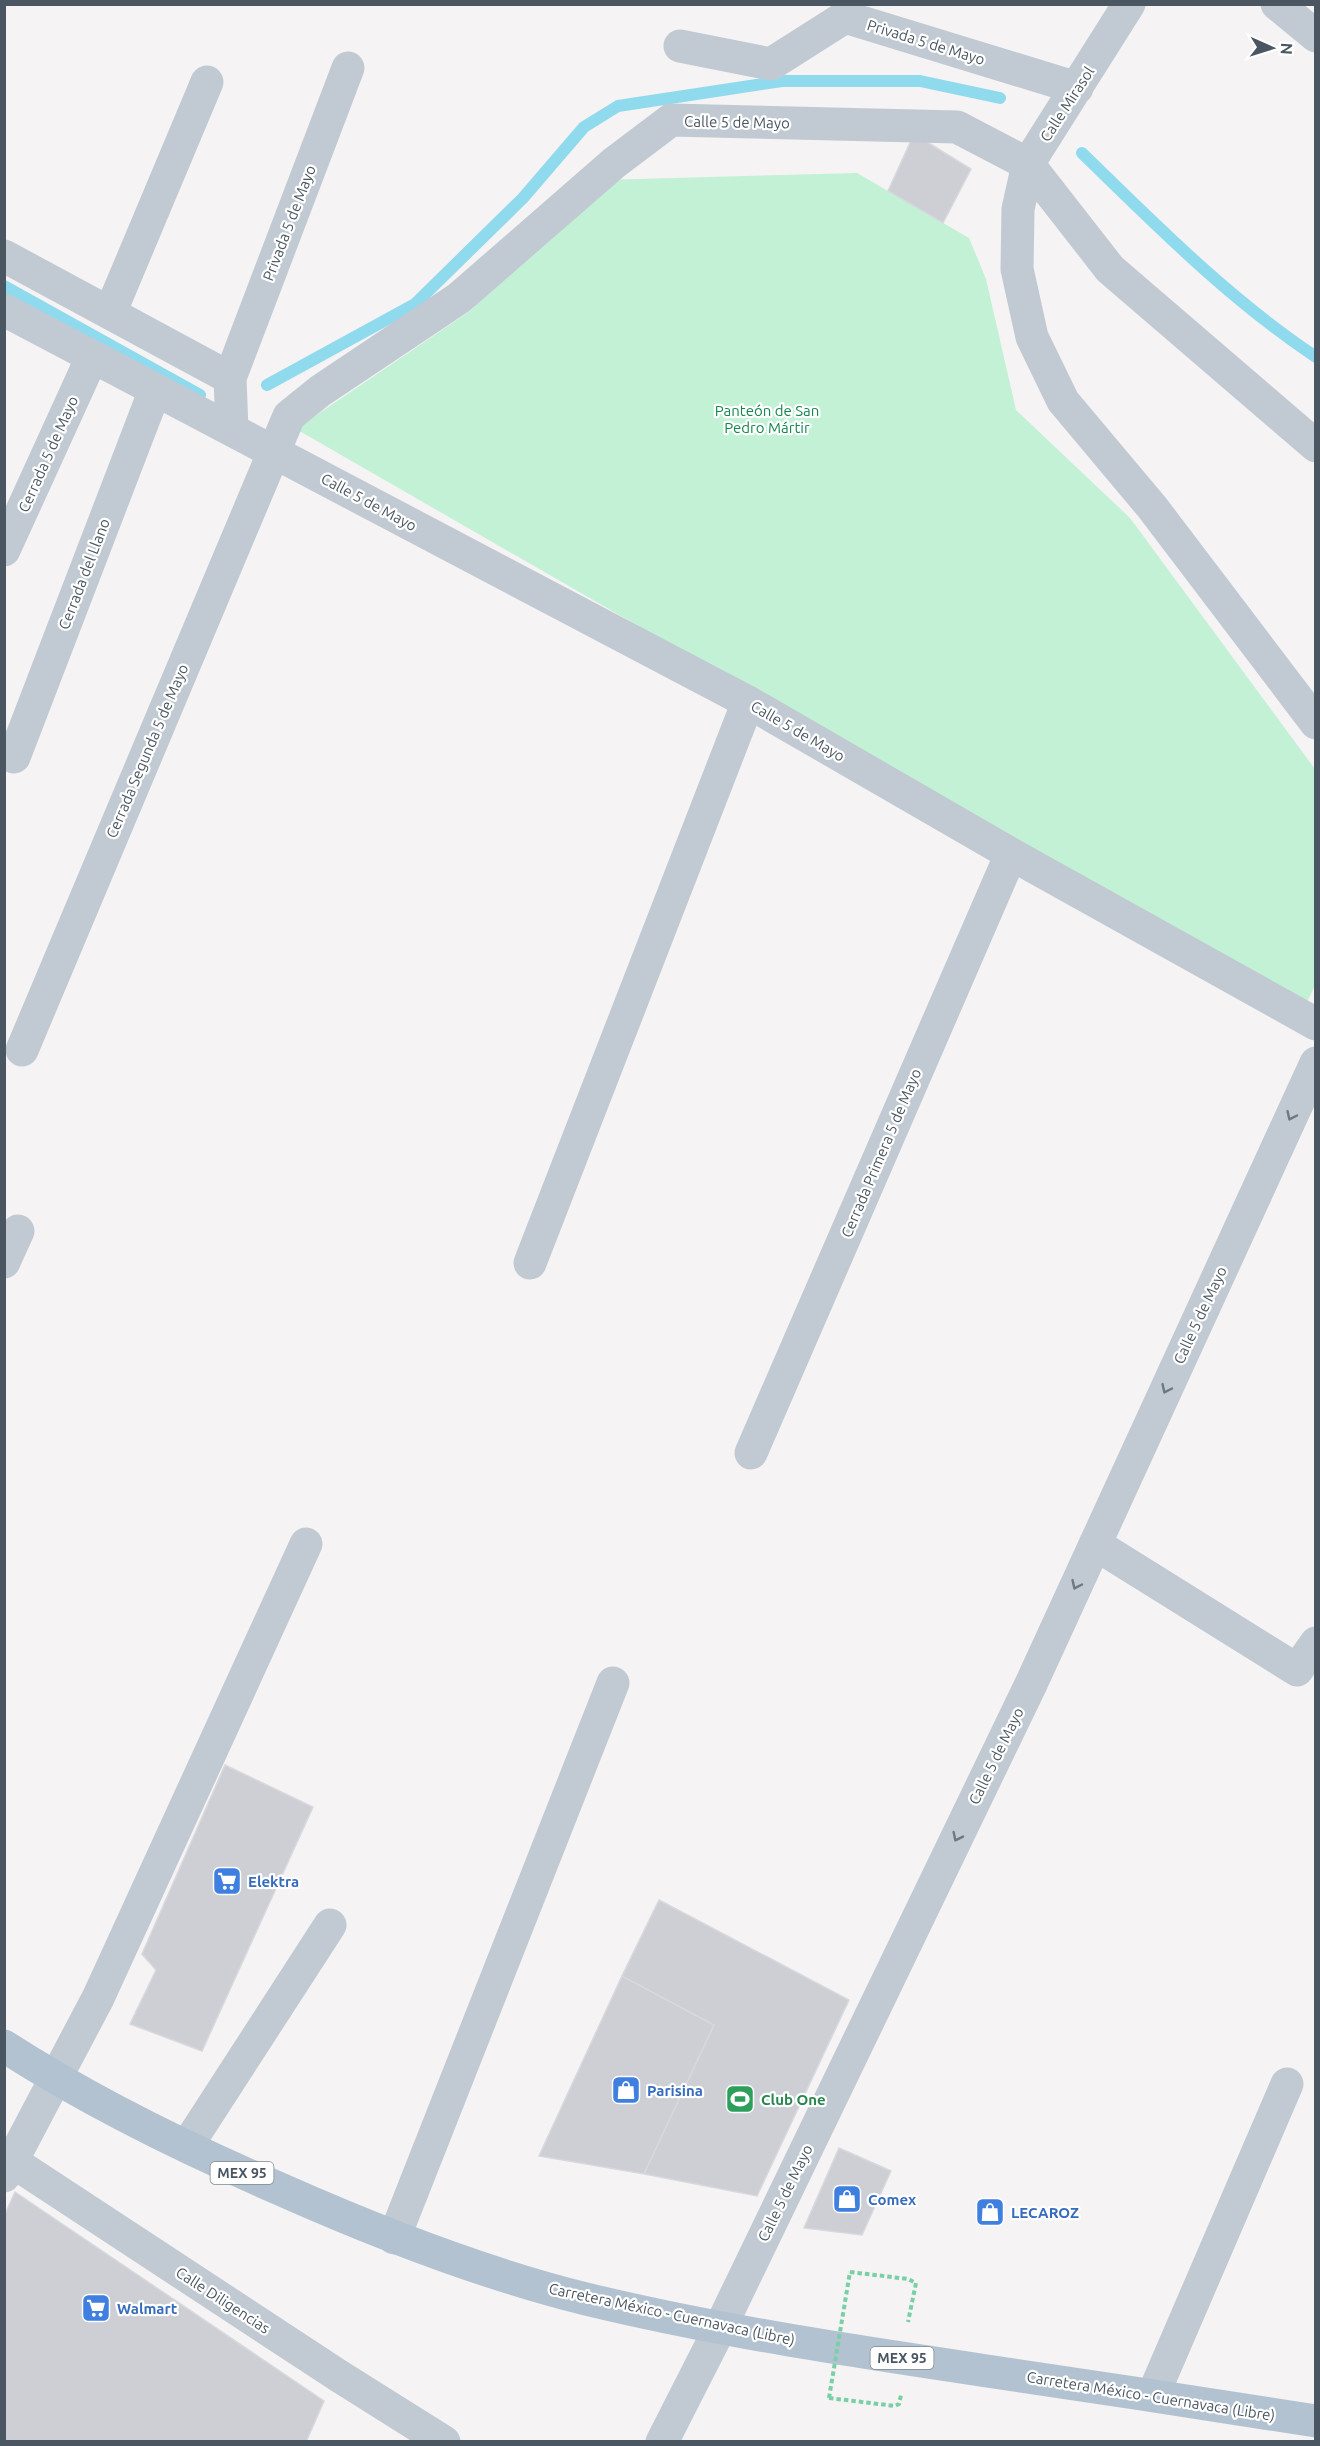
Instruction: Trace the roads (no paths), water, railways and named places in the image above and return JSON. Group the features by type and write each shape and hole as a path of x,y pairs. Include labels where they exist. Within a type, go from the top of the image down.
{"main road":[{"name":"Carretera México - Cuernavaca (Libre)","path":"4,2046 56,2079 233,2169 394,2238 493,2272 584,2298 720,2328 1316,2421"}],"street":[{"name":"Calle Mirasol","path":"1129,4 1028,164 1018,208 1017,269 1032,336 1063,401 1152,507 1316,723"},
{"path":"1277,4 1316,36"},
{"name":"Privada 5 de Mayo","path":"680,46 771,64 845,17 1077,88"},
{"name":"Privada 5 de Mayo","path":"230,378 348,68"},
{"path":"110,313 207,82"},
{"name":"Calle 5 de Mayo","path":"272,451 289,416 320,391 459,297 614,163 671,120 957,127 1028,164"},
{"path":"1028,164 1110,269 1316,446"},
{"path":"4,256 230,378 232,430"},
{"name":"Calle 5 de Mayo","path":"4,310 748,702 1011,854 1316,1024"},
{"name":"Cerrada 5 de Mayo","path":"4,550 92,357"},
{"name":"Cerrada del Llano","path":"14,757 155,390"},
{"name":"Cerrada Segunda 5 de Mayo","path":"22,1050 272,451"},
{"path":"530,1263 748,702"},
{"name":"Cerrada Primera 5 de Mayo","path":"751,1453 1011,854"},
{"name":"Calle 5 de Mayo","path":"662,2442 720,2328 1031,1684 1316,1063"},
{"path":"4,1262 18,1231"},
{"path":"7,2164 56,2079 98,1998 306,1544"},
{"path":"1095,1544 1297,1670 1316,1643"},
{"path":"394,2238 613,1683"},
{"path":"187,2146 330,1925"},
{"path":"1153,2395 1287,2084"},
{"name":"Calle Diligencias","path":"7,2164 444,2442"}],"waterway":[{"path":"267,385 415,304 523,198 584,127 618,106 782,81 920,81 1000,98"},
{"path":"1082,153 1223,286 1284,335 1316,357"},
{"path":"4,286 200,395"}],"place":[{"name":"Elektra","path":"227,1881"},
{"name":"Parisina","path":"626,2090"},
{"name":"Club One","path":"740,2099"},
{"name":"Comex","path":"847,2199"},
{"name":"LECAROZ","path":"990,2212"},
{"name":"Walmart","path":"96,2308"}],"park label":[{"name":"Panteón de San Pedro Mártir","path":"767,418"}]}
